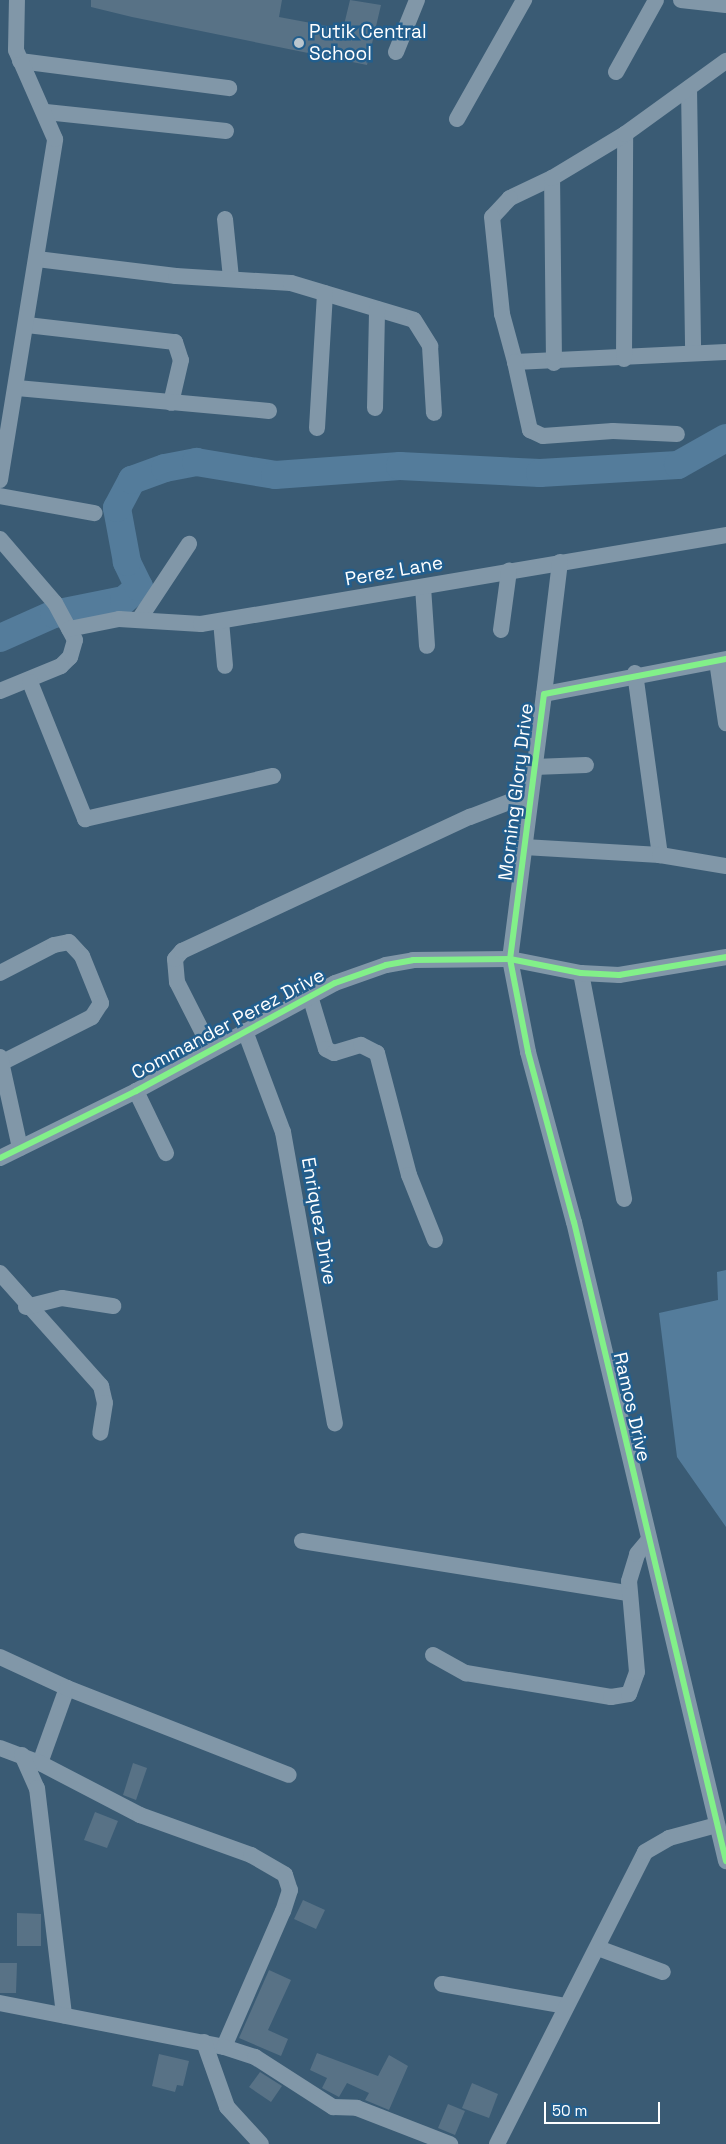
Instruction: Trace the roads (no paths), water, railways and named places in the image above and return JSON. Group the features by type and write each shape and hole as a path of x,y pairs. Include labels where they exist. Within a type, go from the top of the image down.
{"street":[{"path":"0,480 17,388 55,139 46,112 20,61 13,33 17,0"},
{"path":"396,52 417,0"},
{"path":"457,120 524,0"},
{"path":"616,72 656,0"},
{"path":"681,0 726,5"},
{"path":"20,61 229,88"},
{"path":"677,434 614,431 543,436 530,430 502,314 492,217 510,198 552,178 625,134 726,61"},
{"path":"690,88 693,353"},
{"path":"46,112 226,131"},
{"path":"624,359 625,134"},
{"path":"552,178 554,363"},
{"path":"225,219 231,278"},
{"path":"37,260 176,276 291,283 414,320 425,334 434,413"},
{"path":"317,428 325,293"},
{"path":"375,408 377,309"},
{"path":"27,325 175,342 181,360 171,402"},
{"path":"515,362 554,363 726,352"},
{"path":"17,388 269,411"},
{"path":"0,496 94,513"},
{"name":"Perez Lane","path":"67,626 140,618 202,624 726,535"},
{"path":"0,539 55,602 75,640 70,657 50,673 30,682 0,691"},
{"path":"140,618 189,544"},
{"path":"544,694 560,562"},
{"path":"501,630 509,571"},
{"path":"423,586 428,646"},
{"path":"221,621 225,666"},
{"path":"721,660 726,723"},
{"name":"Morning Glory Drive","path":"510,959 544,694 635,673 721,660"},
{"path":"635,673 660,855"},
{"path":"30,682 85,819 273,776"},
{"path":"534,767 586,765"},
{"path":"211,1049 177,982 176,960 182,951 470,817 530,794"},
{"path":"524,847 660,855 726,866"},
{"path":"0,973 54,945 70,942 82,956 101,1003 92,1017 1,1060 20,1148"},
{"name":"Commander Perez Drive","path":"0,1158 136,1091 310,996 386,965 413,960 510,959 581,973 619,976 726,957"},
{"name":"Ramos Drive","path":"510,959 647,1542 726,1861"},
{"path":"581,973 624,1199"},
{"path":"310,996 326,1049 334,1053 361,1045 377,1054 409,1175 435,1240"},
{"name":"Enriquez Drive","path":"245,1031 283,1132 335,1423"},
{"path":"136,1091 166,1153"},
{"path":"0,1273 26,1307 101,1386 105,1403 100,1434"},
{"path":"26,1307 62,1298 113,1306"},
{"path":"302,1541 628,1593"},
{"path":"432,1655 466,1673 622,1697 633,1690 637,1672 628,1593 632,1568 647,1542"},
{"path":"0,1657 67,1688 289,1775"},
{"path":"40,1762 67,1688"},
{"path":"0,1748 40,1762 140,1815 203,1835 285,1875 290,1890 283,1911 224,2047"},
{"path":"22,1755 37,1788 64,2015"},
{"path":"496,2144 565,2006 598,1948 645,1852 669,1838 717,1825"},
{"path":"598,1948 663,1972"},
{"path":"442,1984 565,2006"},
{"path":"0,2003 224,2047 255,2057 333,2107 357,2108 450,2144"},
{"path":"204,2042 227,2107 261,2144"}],"water":[{"path":"726,1270 726,1527 677,1457 659,1313 718,1300 717,1272"}],"waterway":[{"path":"0,638 54,614 124,600 139,587 127,562 117,508 132,480 165,468 196,462 275,475 400,466 540,473 678,465 726,438"}],"place":[{"name":"Putik Central School","path":"299,43"}]}
